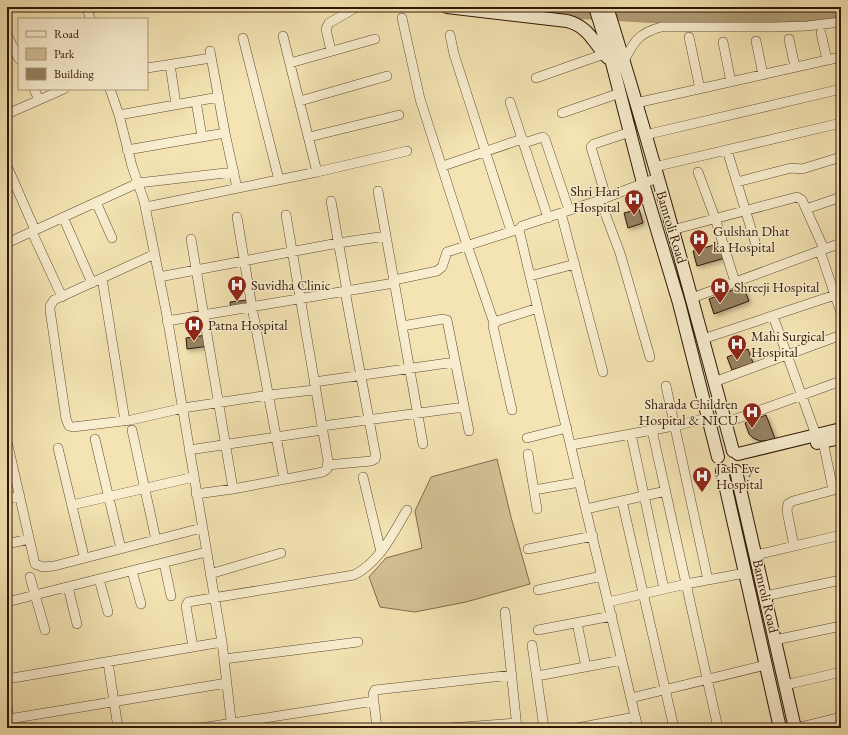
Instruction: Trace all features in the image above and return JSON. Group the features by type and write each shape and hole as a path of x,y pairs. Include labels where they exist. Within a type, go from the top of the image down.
{"street":[{"path":"87,7 90,18"},
{"path":"332,51 326,26 357,7"},
{"path":"447,7 575,23 582,26 609,57 536,78"},
{"name":"Bamroli Road","path":"595,7 620,93 643,183 680,302 718,457 717,466 722,471 780,728"},
{"name":"Bamroli Road","path":"608,7 692,298 725,423 737,459 756,555 796,728"},
{"path":"402,18 420,98 467,245 494,323 493,330 512,410"},
{"path":"623,58 636,40 650,30 661,27 776,27 806,26 841,22"},
{"path":"821,33 827,60"},
{"path":"7,35 18,57"},
{"path":"450,35 454,54 486,151 519,234 567,428 638,728"},
{"path":"283,36 317,172"},
{"path":"689,36 700,89"},
{"path":"243,38 279,180"},
{"path":"290,63 375,39"},
{"path":"789,39 795,67"},
{"path":"756,41 763,74"},
{"path":"723,42 731,82"},
{"path":"148,68 211,54 224,132 237,188"},
{"path":"636,103 841,57"},
{"path":"170,64 176,105"},
{"path":"300,101 387,76"},
{"path":"645,135 841,89"},
{"path":"34,90 39,100"},
{"path":"7,114 62,90"},
{"path":"110,90 119,115 127,150 146,207 183,408 196,494 222,642 232,725"},
{"path":"562,113 620,93"},
{"path":"119,115 219,97"},
{"path":"196,101 202,137"},
{"path":"510,102 548,218"},
{"path":"309,137 399,115"},
{"path":"167,321 346,291 437,271 442,267 447,252 603,199 643,183 656,172 727,150 841,123"},
{"path":"127,150 224,132"},
{"path":"630,132 594,144 591,147 603,199 650,357"},
{"path":"443,166 486,151 543,137 565,212 575,264 603,372"},
{"path":"727,150 756,245"},
{"path":"146,207 317,172 407,151"},
{"path":"737,182 788,168 802,169 841,157"},
{"path":"7,166 62,297"},
{"path":"7,243 138,183 234,172"},
{"path":"698,172 715,218 735,282"},
{"path":"378,190 423,444"},
{"path":"672,230 797,197 802,200 822,250 837,292 841,313"},
{"path":"806,209 841,197"},
{"path":"327,465 371,461 375,459 376,452 360,375 331,201"},
{"path":"96,202 112,238"},
{"path":"196,494 233,489 323,472 327,469 322,428 286,215"},
{"path":"237,217 284,479"},
{"path":"63,218 92,283"},
{"path":"159,277 338,243 386,236"},
{"path":"191,239 233,489"},
{"path":"692,298 841,243"},
{"path":"155,254 51,303 50,310 67,422 69,426 73,427 125,421 183,408 269,395 360,375 455,362"},
{"path":"530,276 575,264"},
{"path":"102,278 125,421"},
{"path":"703,339 773,316 837,292"},
{"path":"494,323 538,308"},
{"path":"773,316 837,489 793,501 788,504 787,511 794,546"},
{"path":"402,326 442,319 447,320 469,431"},
{"path":"714,382 841,335"},
{"path":"725,423 841,381"},
{"path":"666,386 708,580"},
{"path":"189,450 226,446 369,420 464,407"},
{"path":"571,445 674,426 708,418"},
{"path":"527,438 567,428"},
{"path":"718,457 721,452 724,451 737,459 819,438 841,429"},
{"path":"132,430 156,540"},
{"path":"652,430 718,728"},
{"path":"630,434 664,589"},
{"path":"819,438 841,438"},
{"path":"95,439 121,549"},
{"path":"7,444 35,564 43,567 54,566 202,528"},
{"path":"58,448 83,552"},
{"path":"528,454 536,509"},
{"path":"722,471 729,474 737,459"},
{"path":"72,505 194,477"},
{"path":"363,477 381,552"},
{"path":"534,490 580,482"},
{"path":"586,509 666,491"},
{"path":"7,499 20,496"},
{"path":"622,501 674,728"},
{"path":"193,647 186,604 190,601 354,575 381,552 407,510"},
{"path":"756,555 841,535"},
{"path":"528,549 593,536"},
{"path":"7,544 29,539"},
{"path":"7,602 206,552"},
{"path":"210,574 282,553"},
{"path":"164,563 171,596"},
{"path":"132,571 141,604"},
{"path":"608,602 686,584 745,573"},
{"path":"538,590 602,576"},
{"path":"30,577 45,630"},
{"path":"99,579 108,612"},
{"path":"765,596 841,580"},
{"path":"68,587 77,624"},
{"path":"449,728 517,725 505,612"},
{"path":"538,630 612,616"},
{"path":"578,623 586,667"},
{"path":"775,640 841,626"},
{"path":"7,679 222,642"},
{"path":"224,659 358,642"},
{"path":"532,645 544,728"},
{"path":"537,676 622,660"},
{"path":"108,662 118,728"},
{"path":"631,698 766,665"},
{"path":"785,685 841,672"},
{"path":"377,728 373,691 377,689 512,675"},
{"path":"7,705 9,722 227,683"},
{"path":"201,728 232,725 374,701"},
{"path":"577,728 635,717"},
{"path":"796,728 841,717"}],"green space":[{"path":"497,459 511,517 530,584 466,602 415,612 380,607 369,577 386,558 422,548 415,511 431,477"}],"building":[{"path":"639,209 643,223 628,228 624,213"},
{"path":"721,243 725,258 697,266 693,251"},
{"path":"743,286 749,301 714,314 709,299"},
{"path":"247,300 248,305 231,307 230,302"},
{"path":"207,335 209,346 187,349 186,338"},
{"path":"748,349 753,363 732,370 727,357"},
{"path":"766,415 776,441 760,441 753,438 749,434 745,423"}],"waterway":[{"path":"528,7 561,11 652,16 786,17 841,12"}],"place":[{"name":"Shri Hari Hospital","path":"634,216"},
{"name":"Gulshan Dhat ka Hospital","path":"699,256"},
{"name":"Suvidha Clinic","path":"237,302"},
{"name":"Shreeji Hospital","path":"720,304"},
{"name":"Patna Hospital","path":"194,342"},
{"name":"Mahi Surgical Hospital","path":"737,361"},
{"name":"Sharada Children Hospital & NICU","path":"752,429"},
{"name":"Jash Eye Hospital","path":"702,493"}]}
